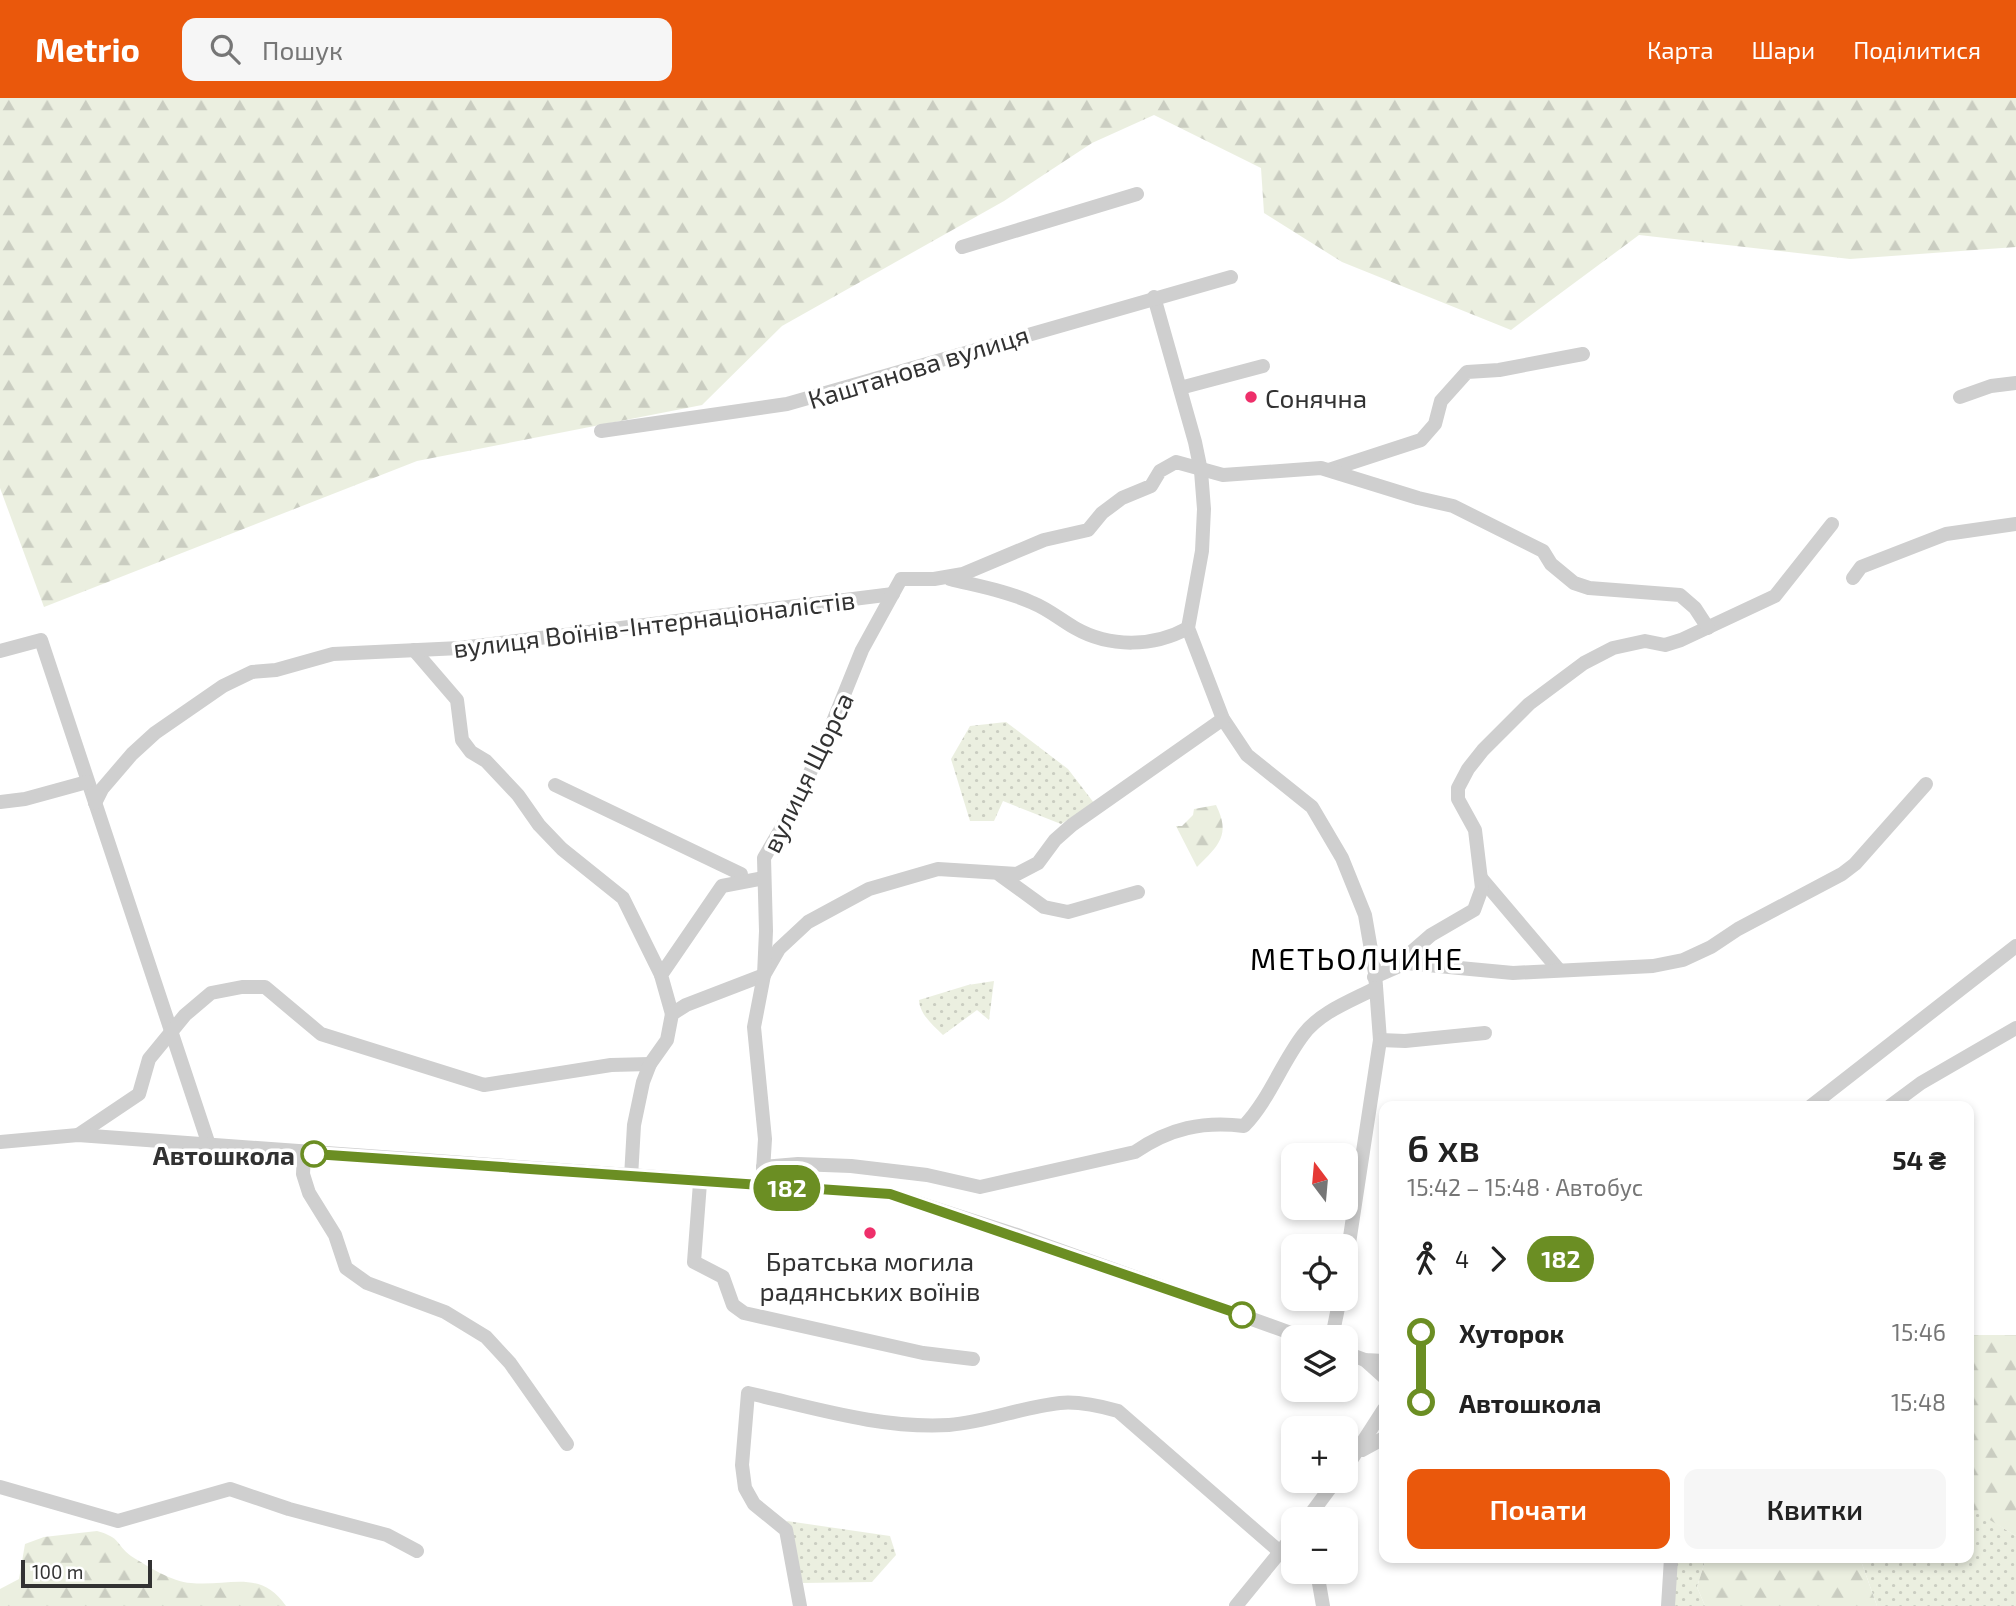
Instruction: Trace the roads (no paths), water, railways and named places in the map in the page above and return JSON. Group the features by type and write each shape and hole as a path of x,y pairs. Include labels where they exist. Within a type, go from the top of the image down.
{"street":[{"path":"962,247 1137,194"},
{"name":"Каштанова вулиця","path":"601,431 787,404 1231,277"},
{"path":"1154,297 1200,471 1204,509 1202,551 1188,628 1223,719 1247,755 1312,807 1342,858 1365,915 1380,1040 1350,1234"},
{"path":"1328,470 1421,440 1435,424 1441,401 1458,379 1475,369 1499,370 1583,354"},
{"path":"1180,388 1263,366"},
{"path":"1960,397 1991,386 2016,383"},
{"name":"вулиця Щорса","path":"762,1186 764,1128 754,1027 764,975 764,858 795,805 842,703 862,650 901,579 963,574 1044,540 1088,530 1102,513 1122,498 1151,486 1160,471 1176,462 1200,471"},
{"path":"1200,471 1223,475 1293,468 1328,470 1453,506 1544,551 1551,564 1574,583 1589,588 1679,595 1695,608 1708,628"},
{"path":"1406,963 1408,955 1431,935 1474,910 1482,888 1475,830 1458,799 1458,788 1483,750 1529,704 1584,663 1613,648 1645,641 1665,645 1775,596 1832,524"},
{"path":"1853,578 1861,567 1946,534 2016,524"},
{"name":"вулиця Щорса","path":"945,577 1015,595 1035,603 1076,629 1112,640 1141,643 1167,639 1188,628"},
{"name":"вулиця Воїнів-Інтернаціоналістів","path":"95,803 102,789 132,754 155,733 239,677 252,672 276,670 333,654 460,648 608,632 893,594"},
{"path":"0,651 41,640 86,782 209,1145"},
{"path":"414,650 457,700 462,740 471,752 486,761 518,795 539,825 562,849 623,898 661,975 671,1014 667,1040 650,1064 643,1082 634,1125 631,1177"},
{"path":"671,1014 687,1005 764,975 779,949 808,922 869,889 938,869 1017,874 1038,863 1055,840 1072,825 1223,719"},
{"path":"0,802 25,799 86,782"},
{"path":"763,1167 828,1164 927,1175 980,1187 1135,1152 1154,1139 1191,1125 1244,1126 1260,1110 1268,1089 1304,1033 1322,1017 1406,963 1513,973 1653,966 1683,960 1836,878 1855,864 1926,784"},
{"path":"555,785 741,874"},
{"path":"661,975 723,886 764,858"},
{"path":"1000,875 1044,907 1068,912 1138,892"},
{"path":"723,886 764,878"},
{"path":"1481,878 1559,970"},
{"path":"1817,1101 2016,946"},
{"path":"78,1135 139,1094 149,1059 185,1015 211,993 242,987 265,987 321,1034 484,1085 611,1065 650,1064"},
{"path":"1897,1101 1921,1083 2016,1028"},
{"path":"1380,1040 1405,1041 1485,1033"},
{"path":"0,1142 78,1135 701,1183 890,1194 1020,1236 1281,1329"},
{"path":"304,1153 303,1174 309,1193 335,1235 346,1268 367,1283 445,1312 486,1337 518,1373 567,1444"},
{"path":"701,1183 694,1262 723,1277 733,1305 744,1312 923,1353 973,1359"},
{"path":"1358,1357 1379,1361"},
{"path":"1365,1360 1379,1373"},
{"path":"800,1606 786,1530 754,1504 745,1488 742,1465 748,1393 877,1423 948,1425 979,1422 1060,1403 1095,1405 1118,1411 1280,1552 1236,1606"},
{"path":"1358,1452 1379,1417"},
{"path":"1358,1452 1379,1441"},
{"path":"0,1487 118,1521 230,1489 289,1509 387,1535 417,1551"},
{"path":"1668,1606 1671,1563"},
{"path":"1319,1584 1323,1606"}],"place":[{"name":"Сонячна","path":"1251,397"},
{"name":"Автошкола","path":"314,1154"},
{"name":"Братська могила радянських воїнів","path":"870,1233"}],"district":[{"name":"МЕТЬОЛЧИНЕ","path":"1357,958"}]}
